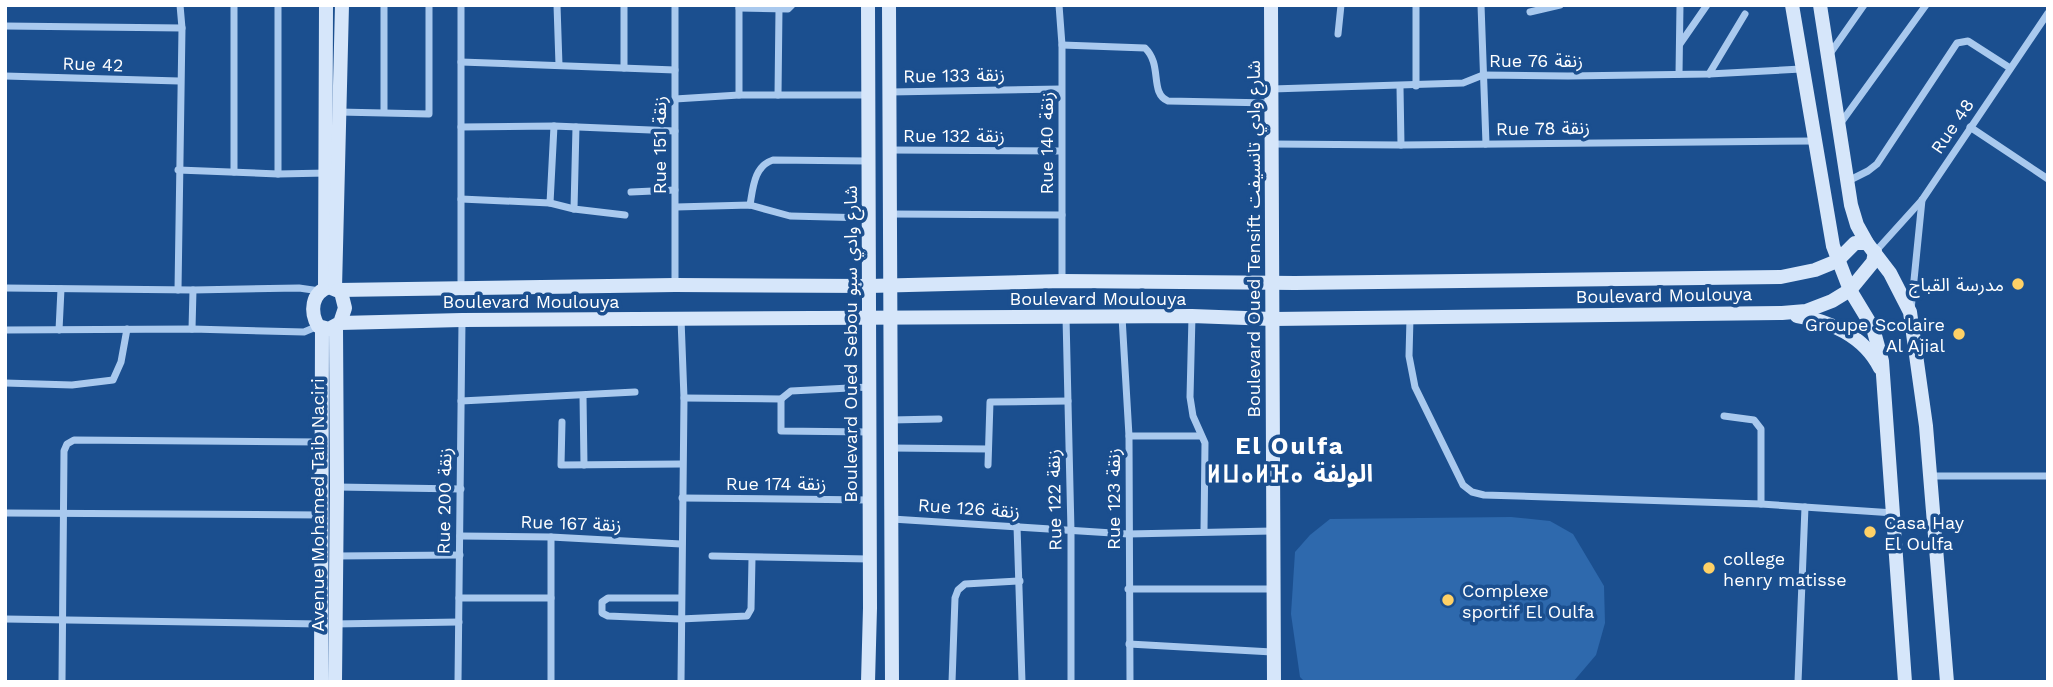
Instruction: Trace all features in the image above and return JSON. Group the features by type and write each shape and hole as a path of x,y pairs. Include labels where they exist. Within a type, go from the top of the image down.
{"street":[{"path":"178,290 179,81 182,28 180,5"},
{"path":"234,5 234,172"},
{"path":"278,5 278,174"},
{"path":"326,5 332,173 330,289"},
{"path":"332,173 339,112 342,5"},
{"path":"384,5 384,112"},
{"path":"339,112 429,114 429,5"},
{"path":"461,5 461,289"},
{"path":"557,5 559,65"},
{"path":"624,5 624,68"},
{"name":"Rue 151 زنقة","path":"675,5 675,285"},
{"path":"739,95 739,7 788,9 792,5"},
{"name":"Boulevard Oued Sebou شارع وادي سبو","path":"868,5 868,682"},
{"path":"889,5 892,682"},
{"name":"Rue 140 زنقة","path":"1059,5 1062,45 1062,281"},
{"name":"Boulevard Oued Tensift شارع وادي تانسيفت","path":"1272,5 1274,682"},
{"path":"1338,34 1341,5"},
{"path":"1416,5 1416,86"},
{"path":"1481,5 1486,144"},
{"path":"1530,12 1560,5"},
{"path":"1679,74 1681,5"},
{"path":"1680,45 1707,5"},
{"path":"1791,5 1829,229 1837,261 1850,290 1873,328 1882,361 1905,682"},
{"path":"1820,5 1851,205 1857,225 1910,312"},
{"path":"1829,55 1864,5"},
{"path":"1839,125 1926,5"},
{"path":"778,95 779,9"},
{"name":"Rue 48","path":"1871,247 1922,200 2048,13"},
{"path":"1709,74 1745,14"},
{"path":"5,26 182,28"},
{"path":"1848,181 1877,164 1957,43 1968,41 2010,68"},
{"name":"Rue 76 زنقة","path":"1062,45 1145,48 1155,59 1159,93 1162,99 1168,101 1463,83 1483,75 1709,74 1801,69"},
{"path":"461,62 675,70"},
{"name":"Rue 42","path":"5,76 179,81"},
{"path":"1400,87 1401,145"},
{"name":"Rue 133 زنقة","path":"889,92 1061,89"},
{"path":"675,99 739,95 868,95"},
{"path":"461,127 554,126 675,131"},
{"path":"550,203 554,126"},
{"path":"573,209 576,127"},
{"path":"1970,127 2048,179"},
{"name":"Rue 78 زنقة","path":"1272,144 1814,141"},
{"name":"Rue 132 زنقة","path":"890,150 1061,150"},
{"path":"750,205 755,178 766,162 868,161"},
{"path":"178,170 332,173"},
{"path":"631,192 675,190"},
{"path":"461,199 550,203 573,209 625,215"},
{"path":"1922,200 1910,312 1926,426 1947,682"},
{"path":"676,207 750,205 790,216 869,219"},
{"path":"890,214 1062,215"},
{"name":"Boulevard Moulouya","path":"330,289 1781,277 1815,270 1837,261 1855,243 1871,247"},
{"path":"1850,290 1873,262 1871,247"},
{"path":"5,288 330,289 344,298 345,308 329,326 304,332 192,329 5,330"},
{"path":"59,330 61,289"},
{"path":"329,326 314,317 313,307 315,297 330,289"},
{"path":"192,329 193,290"},
{"name":"Boulevard Moulouya","path":"329,326 462,320 1192,316 1273,319 1782,313 1806,311 1832,302 1850,290"},
{"path":"1782,313 1828,323 1849,334 1868,349 1884,378"},
{"path":"1192,316 1190,397 1193,416 1205,443 1204,531"},
{"name":"Rue 122 زنقة","path":"1066,317 1071,682"},
{"name":"Rue 123 زنقة","path":"1122,317 1129,436 1130,682"},
{"path":"1410,318 1409,356 1415,387 1463,485 1472,492 1484,495 1761,504 1894,513"},
{"path":"681,319 684,398 681,682"},
{"name":"Rue 200 زنقة","path":"458,682 462,320"},
{"name":"Avenue Mohamed Taib Naciri","path":"329,326 322,442 322,515 335,682"},
{"name":"Avenue Mohamed Taib Naciri","path":"321,682 337,555 337,487 329,326"},
{"path":"5,383 72,385 113,380 121,362 127,330"},
{"path":"684,398 781,399 791,391 869,387"},
{"path":"461,401 635,392"},
{"path":"583,396 584,465"},
{"path":"781,399 781,431 869,432"},
{"path":"988,465 990,402 1068,401"},
{"path":"1724,416 1754,421 1761,429 1761,504"},
{"path":"891,420 939,419"},
{"path":"562,422 561,465 682,464"},
{"path":"1129,436 1200,436"},
{"path":"62,682 66,444 74,440 322,442"},
{"path":"891,448 988,449"},
{"path":"1930,476 2048,476"},
{"path":"337,487 461,489"},
{"name":"Rue 174 زنقة","path":"682,498 870,500"},
{"path":"1798,682 1805,507"},
{"path":"5,513 322,515"},
{"name":"Rue 126 زنقة","path":"892,519 1128,534 1274,531"},
{"path":"1017,526 1022,682"},
{"name":"Rue 167 زنقة","path":"460,536 551,537 681,544"},
{"path":"551,537 551,682"},
{"path":"337,555 460,555"},
{"path":"712,556 870,559"},
{"path":"681,598 608,598 602,602 602,613 680,619 747,616 751,610 752,558"},
{"path":"952,682 955,598 958,590 965,584 1020,580"},
{"path":"1128,589 1273,589"},
{"path":"459,598 551,598"},
{"path":"5,619 329,624 459,622"},
{"path":"1129,644 1274,652"},
{"path":"878,682 886,682"}],"shaded area":[{"name":"Complexe sportif El Oulfa","path":"1511,517 1550,521 1573,534 1604,586 1605,623 1596,655 1573,682 1305,682 1300,677 1291,614 1295,552 1330,519"}],"place":[{"name":"مدرسة القباج","path":"2018,284"},
{"name":"Groupe Scolaire Al Ajial","path":"1959,334"},
{"name":"Casa Hay El Oulfa","path":"1870,532"},
{"name":"college henry matisse","path":"1709,568"},
{"name":"Complexe sportif El Oulfa","path":"1448,600"}],"district":[{"name":"El Oulfa ⵍⵡⴰⵍⴼⴰ الولفة","path":"1290,460"}]}
